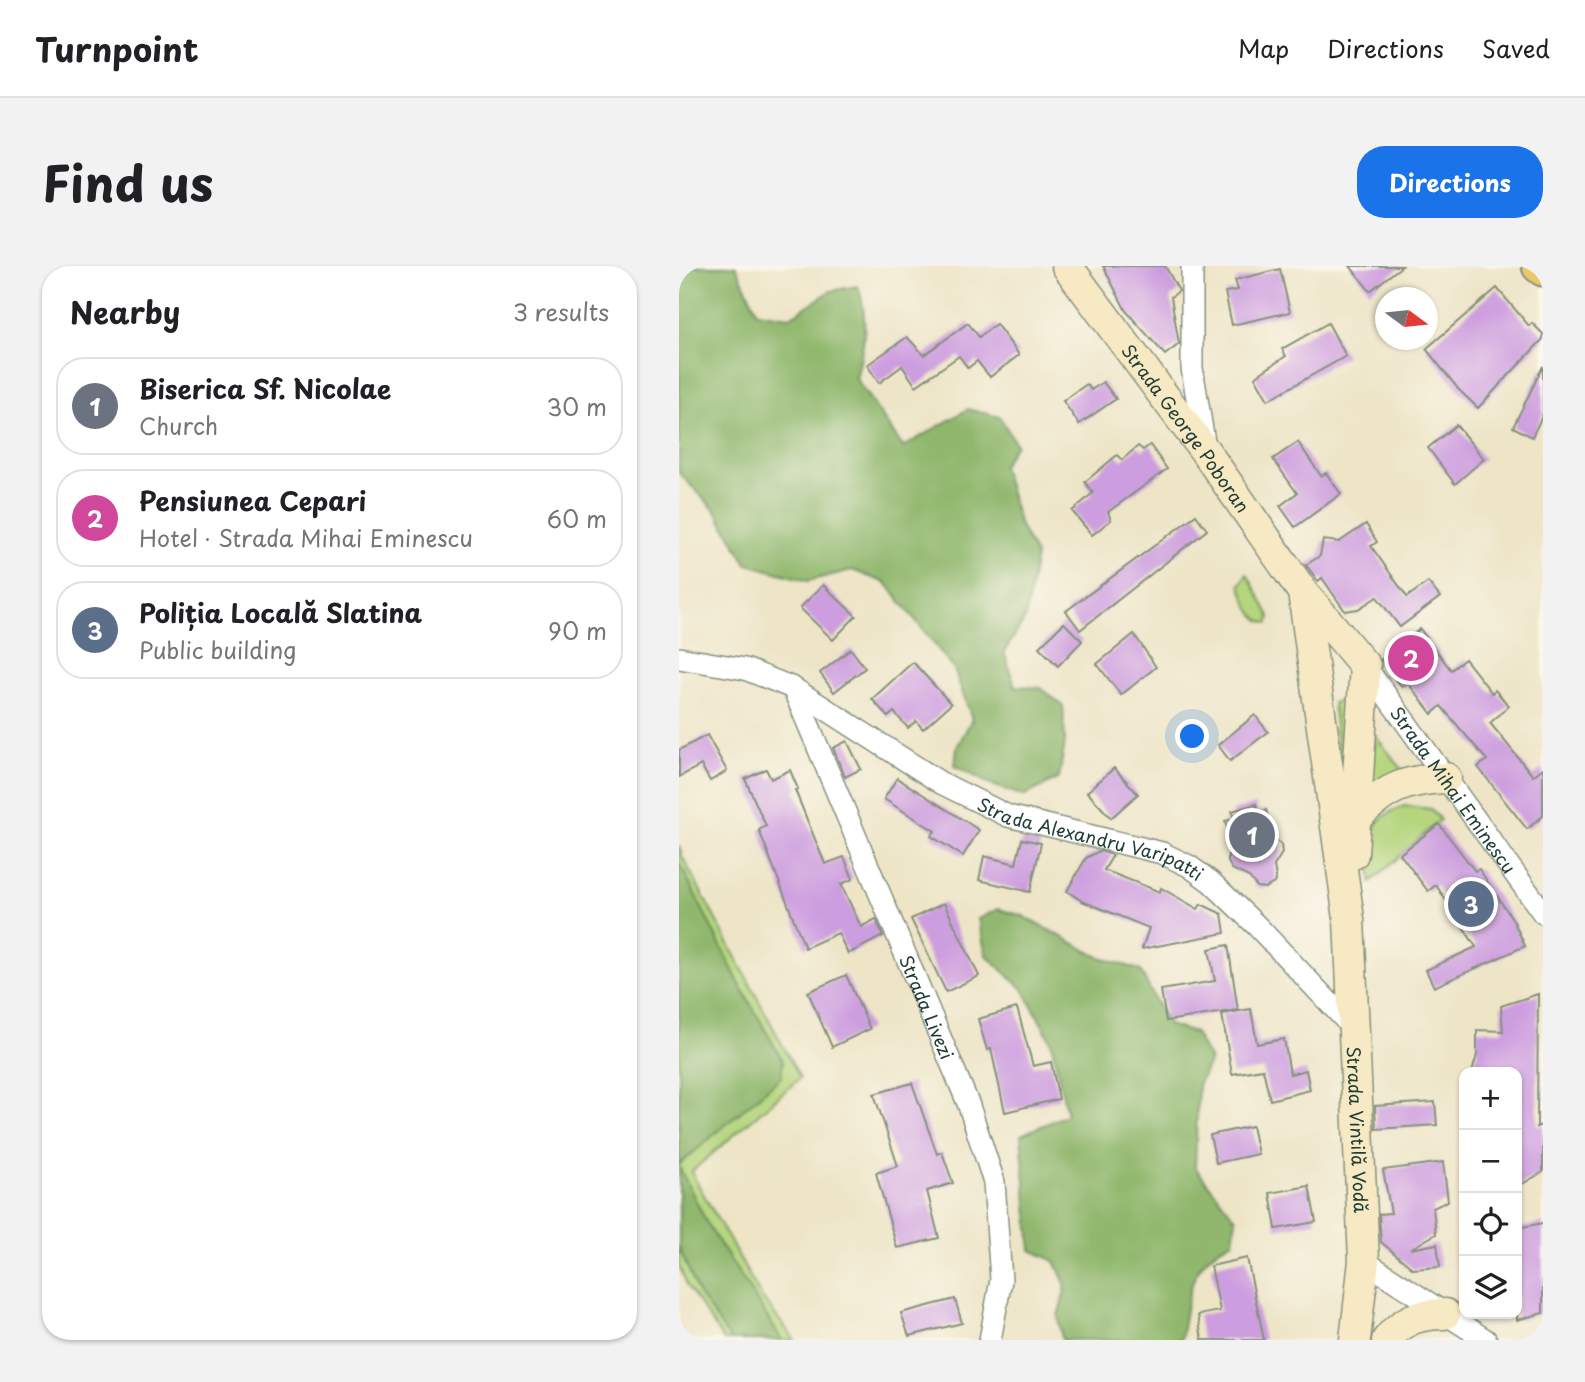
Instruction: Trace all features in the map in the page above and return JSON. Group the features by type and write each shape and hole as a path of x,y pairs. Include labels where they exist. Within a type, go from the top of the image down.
{"main road":[{"name":"Strada George Poboran","path":"1066,266 1205,451 1303,592 1365,666"},
{"path":"1539,266 1543,269"},
{"name":"Strada Vintilă Vodă","path":"1303,592 1349,919 1364,1261 1355,1340"},
{"path":"1317,688 1337,675 1365,666"},
{"name":"Strada Vintilă Vodă","path":"1349,919 1365,666"},
{"path":"1355,819 1379,796 1398,786 1420,779 1446,778"},
{"path":"1387,1340 1396,1328 1418,1314 1445,1314"}],"street":[{"path":"1192,266 1192,368 1205,451"},
{"name":"Strada Alexandru Varipatti","path":"679,658 744,669 793,688 973,801 1008,816 1162,853 1189,866 1211,882 1257,926 1355,1030"},
{"name":"Strada Mihai Eminescu","path":"1365,666 1543,913"},
{"name":"Strada Livezi","path":"793,688 968,1103 994,1182 1001,1280 990,1340"},
{"path":"1364,1261 1486,1340"}],"green space":[{"path":"679,266 736,266 757,312 790,317 831,291 858,286 864,332 856,379 903,447 968,409 1000,417 1016,444 1002,466 1020,526 1036,556 1025,619 1004,652 1015,686 1041,688 1063,706 1065,742 1059,778 1024,796 992,785 955,766 957,747 972,719 954,669 886,583 852,570 808,581 747,564 715,510 679,473"},
{"path":"1247,574 1270,616 1269,623 1253,614 1247,603 1240,585"},
{"path":"1343,702 1341,791 1333,703"},
{"path":"1373,733 1409,778 1372,793"},
{"path":"1405,806 1431,809 1440,820 1371,882 1370,845 1375,826 1381,818"},
{"path":"679,845 683,858 800,1078 691,1172 762,1298 795,1340 724,1340 688,1287 679,1266"},
{"path":"679,862 742,989 783,1061 781,1077 679,1165"},
{"path":"998,909 1023,916 1099,957 1140,970 1168,1025 1195,1033 1210,1060 1198,1085 1195,1167 1236,1219 1233,1241 1218,1249 1198,1270 1189,1295 1181,1340 1062,1340 1058,1316 1066,1286 1055,1261 1031,1250 1021,1135 1067,1115 1051,1041 1023,989 986,955 978,919"},
{"path":"679,1167 709,1227 782,1340 731,1340 698,1293 679,1247"}],"building":[{"path":"1103,266 1165,266 1179,291 1171,297 1179,344 1165,355 1126,311"},
{"path":"1350,266 1402,266 1375,287 1370,291"},
{"path":"1280,269 1290,312 1232,325 1225,292 1238,290 1235,280"},
{"path":"1497,288 1529,326 1532,323 1543,334 1543,339 1478,408 1459,390 1427,350 1438,350 1438,339"},
{"path":"968,323 979,337 996,324 1019,355 990,377 977,361 968,368 959,356 916,386 902,366 879,383 867,365 907,337 924,355"},
{"path":"1328,323 1346,356 1268,400 1255,377 1286,356 1282,349"},
{"path":"1543,366 1543,414 1532,437 1513,427"},
{"path":"1103,382 1116,399 1079,424 1063,401 1087,384 1091,390"},
{"path":"1456,425 1484,459 1455,484 1428,448"},
{"path":"1298,442 1321,476 1326,473 1341,494 1295,527 1280,506 1297,493 1273,459"},
{"path":"1150,445 1167,469 1108,512 1111,520 1092,535 1072,511 1093,493 1085,482 1117,455 1122,460 1138,446 1143,450"},
{"path":"1196,515 1207,530 1080,630 1066,611"},
{"path":"1366,524 1377,542 1371,546 1407,597 1428,582 1440,597 1400,627 1377,597 1358,609 1345,611 1322,578 1318,581 1306,565 1320,556 1323,540 1339,542"},
{"path":"823,585 856,616 833,640 800,608"},
{"path":"1064,623 1082,641 1058,666 1039,647"},
{"path":"1420,629 1451,670 1465,659 1492,693 1495,690 1509,706 1490,723 1533,776 1543,768 1543,816 1527,829 1478,767 1487,760 1441,706 1432,714 1408,683 1402,687 1381,660"},
{"path":"1134,634 1156,667 1121,695 1097,664"},
{"path":"851,649 865,668 834,692 820,673"},
{"path":"913,662 951,704 923,729 916,721 908,728 894,712 888,717 872,699"},
{"path":"1255,715 1268,732 1230,761 1218,745"},
{"path":"707,735 727,771 710,781 701,765 679,777 679,750"},
{"path":"847,741 861,769 845,777 833,748"},
{"path":"1114,768 1138,794 1111,818 1087,792"},
{"path":"766,769 771,779 790,770 798,789 795,790 825,864 844,857 853,879 841,884 861,927 876,919 883,936 848,954 838,933 805,948 759,830 766,826 745,779"},
{"path":"897,778 979,830 963,856 931,836 935,831 884,799"},
{"path":"1256,804 1258,812 1266,810 1282,853 1274,866 1274,883 1265,888 1257,887 1249,877 1232,869 1228,862 1228,855 1233,848 1225,821 1234,819 1232,811"},
{"path":"1439,824 1475,871 1479,869 1513,920 1525,946 1434,987 1426,970 1476,947 1436,885 1428,891 1400,854"},
{"path":"1022,839 1041,843 1030,892 979,880 984,856 1016,864"},
{"path":"1099,851 1113,855 1104,870 1160,892 1161,888 1198,909 1201,904 1222,914 1225,933 1142,949 1149,928 1082,901 1067,891 1086,858"},
{"path":"944,903 979,976 946,992 911,919"},
{"path":"1228,945 1238,1010 1166,1021 1161,990 1215,981 1209,949"},
{"path":"846,975 870,1029 832,1047 808,992"},
{"path":"1538,994 1537,1127 1543,1124 1543,1172 1522,1184 1522,1067 1473,1067 1477,1055 1477,1030 1503,1031 1501,1006"},
{"path":"1017,1008 1033,1066 1051,1062 1059,1099 1005,1112 991,1049 987,1050 978,1019"},
{"path":"1251,1009 1257,1044 1284,1039 1290,1074 1306,1070 1310,1090 1270,1100 1263,1069 1232,1074 1222,1014"},
{"path":"912,1083 937,1154 942,1152 953,1183 927,1191 939,1238 897,1248 876,1173 898,1166 874,1094"},
{"path":"1435,1102 1437,1125 1376,1129 1375,1106"},
{"path":"1252,1126 1258,1154 1216,1163 1210,1135"},
{"path":"1443,1162 1448,1201 1433,1208 1436,1234 1410,1249 1437,1244 1440,1267 1413,1269 1381,1242 1379,1214 1391,1213 1383,1170"},
{"path":"1309,1186 1316,1222 1276,1229 1270,1193"},
{"path":"1543,1223 1543,1313 1522,1319 1522,1256 1522,1227"},
{"path":"1247,1258 1264,1340 1202,1340 1198,1315 1220,1311 1211,1266"},
{"path":"955,1299 962,1323 909,1336 901,1313"}],"place":[{"name":"Pensiunea Cepari","path":"1411,658"},
{"name":"Biserica Sf. Nicolae","path":"1252,835"},
{"name":"Poliția Locală Slatina","path":"1471,904"}]}
